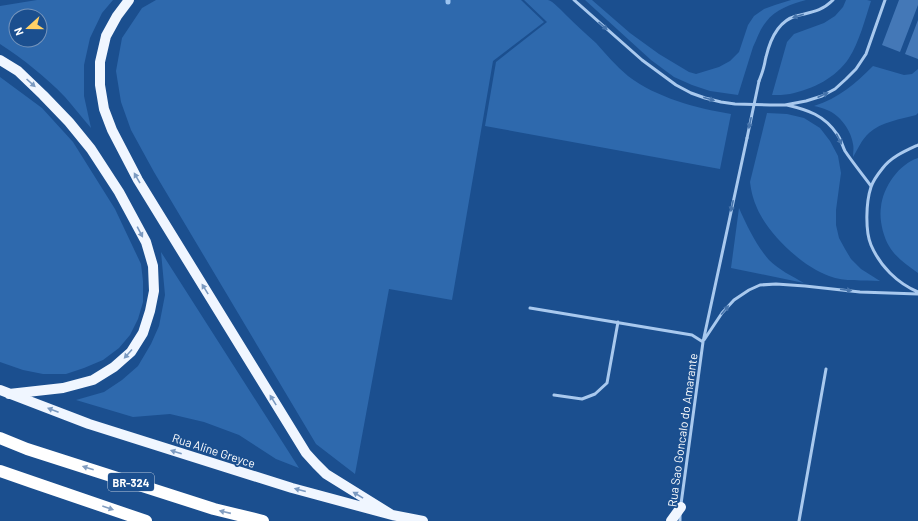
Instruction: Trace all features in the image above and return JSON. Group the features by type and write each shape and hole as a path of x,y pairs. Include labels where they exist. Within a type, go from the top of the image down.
{"highway":[{"name":"BR-324","path":"0,438 27,449 214,510 263,521"},
{"name":"BR-324","path":"0,471 146,521"},
{"path":"0,475 32,482"}],"main road":[{"path":"130,0 117,16 106,36 100,62 100,85 104,109 117,142 138,180 306,452 326,474 392,515"},
{"path":"0,60 18,71 44,95 91,149 119,192 146,242 153,266 154,291 150,312 143,333 131,352 114,367 93,380 63,388 4,392"},
{"name":"Rua Aline Greyce","path":"4,392 89,424 277,484 392,515 423,521"},
{"path":"671,521 681,507"}],"lane":[{"path":"574,0 642,60 676,85 698,95 720,102 785,105 822,96 835,89 856,69 866,54 885,0"},
{"name":"Rua Sao Goncalo do Amarante","path":"680,521 703,342 765,58 774,33 786,21 794,17 818,11 833,0"},
{"path":"785,105 805,110 828,123 838,135 845,150 871,186"},
{"path":"918,145 899,154 883,168 871,186 867,206 867,224 871,244 880,262 894,278 918,293"},
{"path":"530,308 692,335 703,342 722,313 734,300 760,285 783,284 860,292 918,293"},
{"path":"554,396 582,399 595,394 607,383 618,322"},
{"path":"799,521 826,369"}],"shaded area":[{"path":"37,0 113,0 102,13 90,38 84,65 84,96 91,128 65,97 50,82 26,62 0,44 0,6"},
{"path":"156,0 521,0 544,22 493,61 452,300 389,289 355,474 316,444 154,172 131,130 121,102 116,71 122,38 142,8"},
{"path":"524,0 548,0 553,2 596,43 611,60 639,84 677,101 704,109 731,114 720,169 485,126 496,62 547,22"},
{"path":"585,0 592,0 630,33 659,54 689,72 696,74 719,67 730,61 739,52 748,25 754,16 764,9 791,0 806,0 779,10 770,17 764,25 753,47 738,95 710,91 674,77 651,60"},
{"path":"846,0 871,1 862,31 853,52 844,65 831,77 815,86 790,94 772,95 787,42 794,34 824,23 835,16 843,7"},
{"path":"873,66 904,75 912,74 918,69 918,113 874,129 864,138 853,157 852,139 844,124 832,112 814,106 839,95 860,79"},
{"path":"0,77 42,108 73,142 115,209 141,264 143,302 138,319 130,335 119,348 103,360 66,374 43,374 23,370 0,362"},
{"path":"767,113 787,114 804,118 820,128 830,141 838,156 841,173 836,210 836,225 839,238 851,259 861,269 880,281 841,279 819,272 787,248 762,218 754,201 750,182"},
{"path":"918,158 918,273 898,258 889,246 882,227 881,212 882,199 893,177 904,165"},
{"path":"739,208 756,242 769,260 781,270 804,283 731,268"},
{"path":"161,252 299,468 276,459 239,435 204,422 170,414 133,417 76,400 104,392 122,380 138,366 151,344 159,326 165,295"}],"building":[{"path":"899,0 918,0 918,5 900,52 882,45"},
{"path":"918,20 918,59 905,54"}]}
